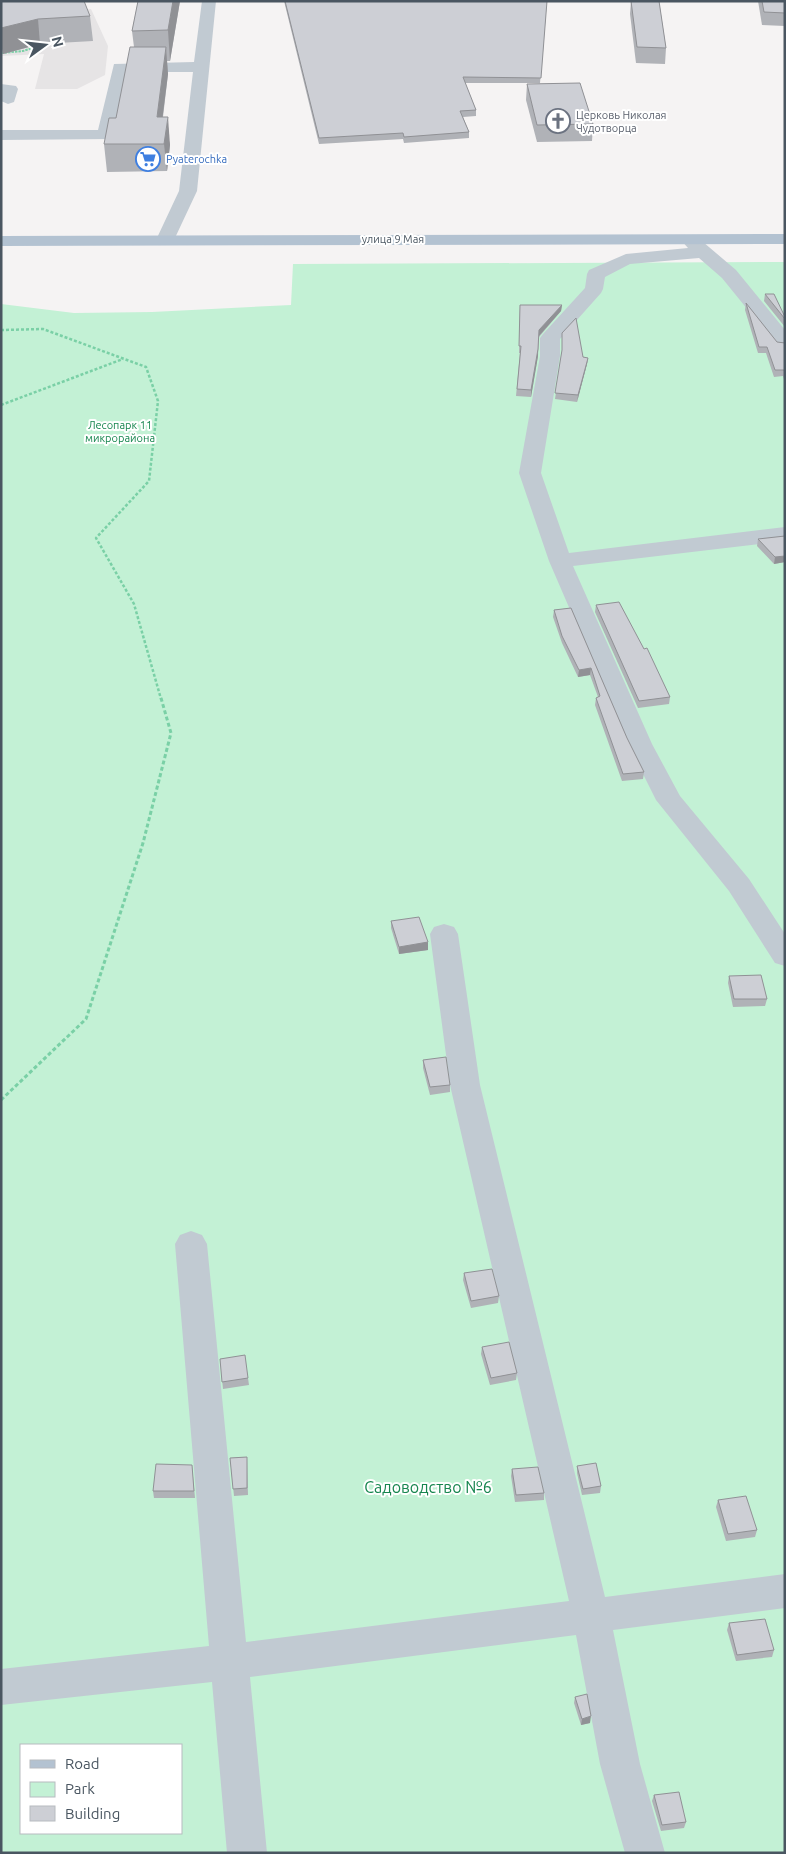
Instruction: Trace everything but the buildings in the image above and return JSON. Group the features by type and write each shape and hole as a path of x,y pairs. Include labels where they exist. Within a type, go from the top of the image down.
{"main road":[{"name":"улица 9 Мая","path":"1,241 165,240 695,245 785,239"}],"lane":[{"path":"165,240 188,191 209,1"},
{"path":"1,135 105,135 120,67 202,67"},
{"path":"785,343 729,274 695,245 626,259 596,274 594,289 550,338 550,356 530,473 560,561 640,744 669,800 739,885 785,956"},
{"path":"560,561 785,534"},
{"path":"444,934 465,1086 591,1614 620,1764 645,1853"},
{"path":"191,1244 247,1853"},
{"path":"1,1687 230,1662 591,1614 785,1591"}],"path":[{"path":"1,53 23,51 49,43"},
{"path":"1,330 43,329 146,367 158,400 149,481 96,538 134,604 171,733 144,843 86,1019 1,1100"},
{"path":"1,404 123,358"}],"shaded area":[{"path":"91,9 108,46 105,75 77,89 35,89 44,54 1,56 1,17"}],"green space":[{"name":"Садоводство №6","path":"785,262 785,1853 1,1853 1,304 74,313 152,312 291,305 293,264"}],"place":[{"name":"Церковь Николая Чудотворца","path":"558,121"},
{"name":"Pyaterochka","path":"148,159"}],"park label":[{"name":"Лесопарк 11 микрорайона","path":"120,431"}]}
